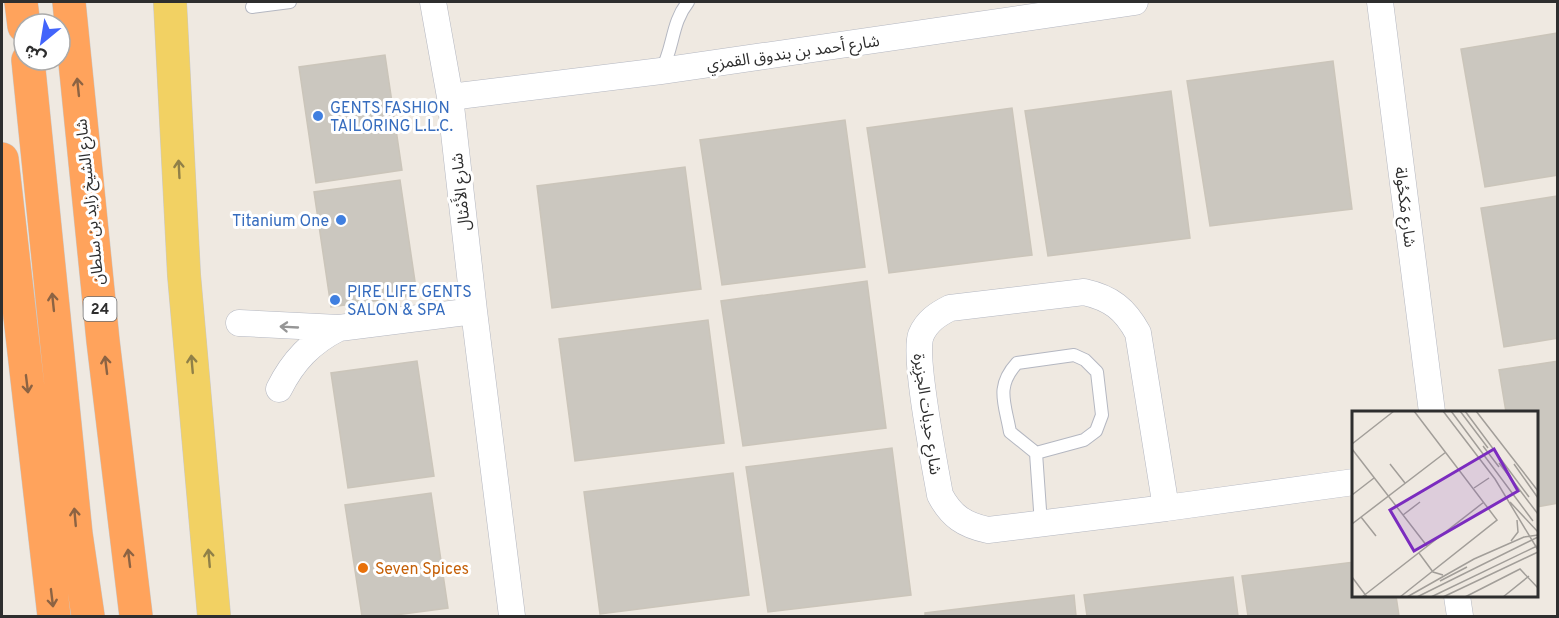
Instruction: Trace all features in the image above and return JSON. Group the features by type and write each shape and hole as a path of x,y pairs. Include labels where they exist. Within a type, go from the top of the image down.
{"highway":[{"name":"شارع الشيخ زايد بن سلطان","path":"69,2 103,341 136,616"},
{"path":"29,72 76,534 88,616"},
{"path":"2,159 54,616"}],"main road":[{"path":"170,2 184,275 214,616"}],"street":[{"name":"شارع الأَمْثال","path":"433,2 450,97 512,616"},
{"name":"شارع أحمد بن بندوق القمزي","path":"450,97 661,71 1135,2"},
{"name":"شارع مَكحُولة","path":"1380,2 1432,411"},
{"name":"شارع حدِبات الجزِيرة","path":"1166,508 1138,333 1130,318 1117,304 1101,296 1084,292 950,308 938,314 927,324 918,351 940,495 947,509 959,520 972,527 988,530 1041,524 1166,508 1352,482"},
{"path":"239,323 339,328 474,312"},
{"path":"279,389 303,352 339,328"},
{"path":"1457,597 1460,616"}],"lane":[{"path":"252,7 290,2"},
{"path":"661,71 669,55 674,24 688,2"},
{"path":"1036,453 1084,440 1096,431 1102,415 1097,372 1085,360 1074,355 1017,363 1007,374 1002,388 1010,432 1036,453 1041,524"}],"building":[{"path":"1558,33 1558,175 1485,187 1461,49"},
{"path":"385,55 402,170 316,183 299,67"},
{"path":"1333,61 1352,209 1210,226 1187,81"},
{"path":"1171,91 1190,238 1048,256 1025,111"},
{"path":"1012,108 1032,255 889,273 867,128"},
{"path":"845,120 865,267 722,285 700,140"},
{"path":"685,167 701,289 552,308 537,186"},
{"path":"400,180 417,295 331,307 314,192"},
{"path":"1558,196 1558,338 1504,347 1481,208"},
{"path":"867,281 886,428 743,446 721,301"},
{"path":"708,320 724,443 575,461 559,339"},
{"path":"417,361 434,476 348,488 331,373"},
{"path":"1558,361 1558,503 1538,507 1538,411 1506,411 1499,370"},
{"path":"892,448 911,595 768,612 746,467"},
{"path":"733,473 749,595 600,614 584,492"},
{"path":"431,493 448,608 388,616 362,616 345,505"},
{"path":"1352,562 1352,597 1396,597 1399,616 1248,616 1242,576"},
{"path":"1233,577 1238,616 1087,616 1084,595"},
{"path":"1074,595 1076,616 925,616 925,613"}],"place":[{"name":"GENTS FASHION TAILORING L.L.C.","path":"318,116"},
{"name":"Titanium One","path":"341,220"},
{"name":"PIRE LIFE GENTS SALON & SPA","path":"335,300"},
{"name":"Seven Spices","path":"363,568"}]}
